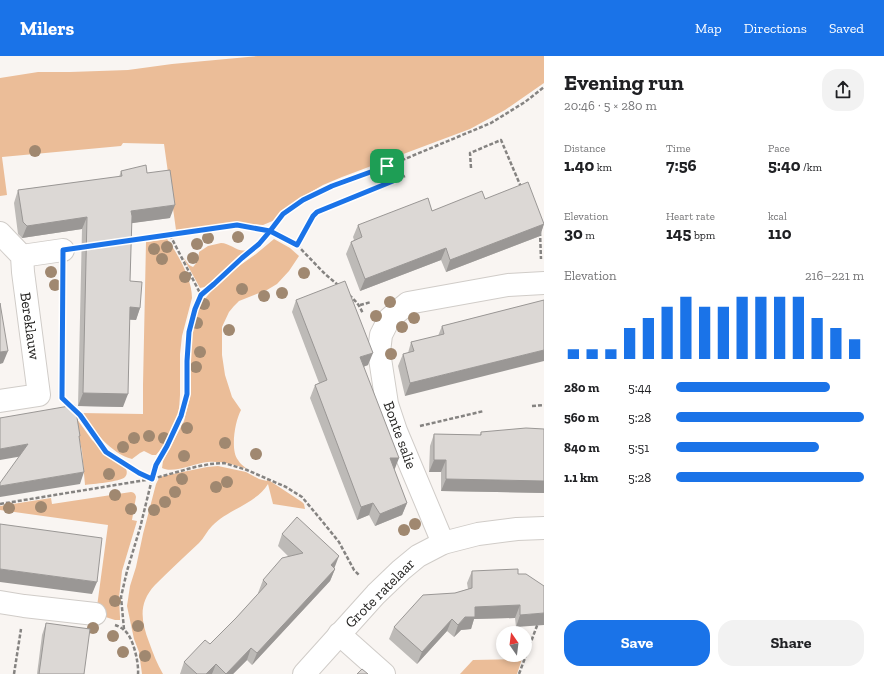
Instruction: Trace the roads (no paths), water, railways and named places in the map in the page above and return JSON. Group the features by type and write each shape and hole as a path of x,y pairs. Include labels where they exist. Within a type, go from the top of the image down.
{"street":[{"path":"0,233 22,256 63,250"},
{"name":"Bereklauw","path":"0,402 39,395 22,256"},
{"name":"Bonte salie","path":"443,543 396,431 387,404 379,352 381,335 389,319 408,303 508,285 543,283"},
{"name":"Grote ratelaar","path":"304,674 376,594 400,570 418,556 443,543 478,534 517,529 544,528"},
{"path":"0,602 95,614"},
{"path":"339,634 384,674"}]}
